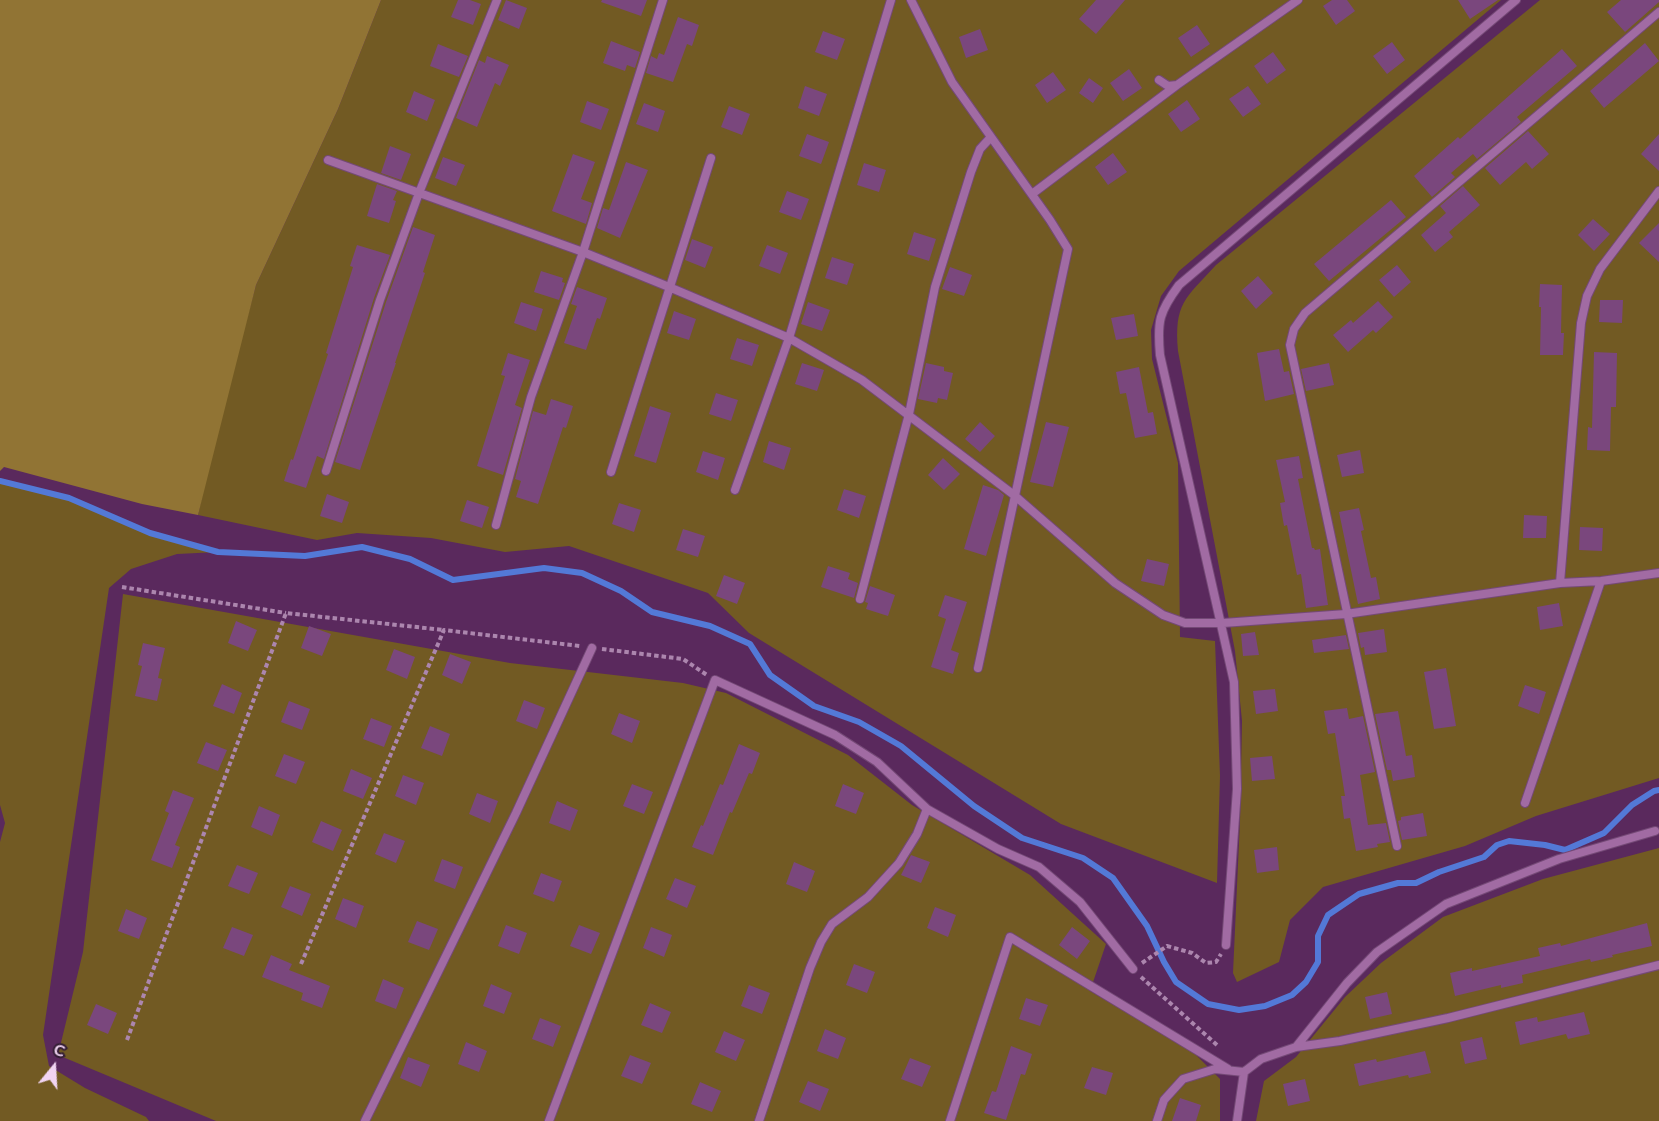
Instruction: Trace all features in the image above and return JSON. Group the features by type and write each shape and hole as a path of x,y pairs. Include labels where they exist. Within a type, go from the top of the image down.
{"lane":[{"path":"326,471 380,300 419,193 497,0"},
{"path":"496,525 531,397 583,252 663,0"},
{"path":"735,490 789,338 891,0"},
{"path":"911,0 952,82 1032,194 1068,249 978,668"},
{"path":"1032,194 1177,85 1299,0"},
{"path":"1226,945 1237,789 1234,682 1160,355 1158,330 1164,306 1179,285 1516,0"},
{"path":"1397,846 1290,345 1294,328 1305,313 1659,12"},
{"path":"1160,80 1168,86 1177,85"},
{"path":"860,598 909,414 934,287 971,172 980,149 991,137"},
{"path":"611,472 711,158"},
{"path":"328,160 583,252 789,338 862,380 1014,495 1115,583 1163,615 1185,623 1222,624 1346,614 1560,583 1601,581 1659,573"},
{"path":"1560,583 1581,323 1587,296 1600,269 1659,191"},
{"path":"1525,803 1601,581"},
{"path":"365,1121 516,813 592,648"},
{"path":"549,1121 715,680 835,735 877,762 927,809 998,849 1039,867 1080,902 1133,969"},
{"path":"759,1121 810,968 821,942 832,924 868,897 899,863 917,834 927,809"},
{"path":"1296,1047 1347,982 1377,952 1446,904 1559,859 1655,831"},
{"path":"951,1121 1010,937 1231,1071"},
{"path":"1156,1121 1164,1100 1183,1079 1215,1069 1244,1072 1261,1059 1296,1047 1340,1041 1448,1017 1659,965"},
{"path":"1237,1121 1244,1072"}],"path":[{"path":"122,587 286,613 683,659 715,680"},
{"path":"127,1040 286,613"},
{"path":"301,964 444,630"},
{"path":"1222,1049 1133,969 1167,946 1192,953 1206,963 1216,962 1226,945"}],"shaded area":[{"path":"0,0 381,0 338,109 256,285 198,515 142,504 4,467 0,471"},
{"path":"381,0 1501,0 1179,271 1161,296 1151,330 1152,359 1178,463 1180,637 1215,641 1220,776 1217,883 1061,824 749,633 708,593 569,546 505,552 431,538 357,533 317,540 198,515 215,436 256,285 338,109"},
{"path":"1540,0 1659,0 1659,778 1536,816 1465,846 1323,887 1290,920 1279,962 1237,982 1233,973 1242,721 1235,651 1178,351 1177,335 1180,312 1189,294 1216,265"},
{"path":"0,481 69,498 150,533 218,552 177,554 131,569 109,588 43,1035 49,1066 85,1088 146,1117 149,1121 0,1121 0,842 5,823 0,805"},
{"path":"123,594 510,663 683,683 726,693 848,755 912,805 1030,875 1106,944 1090,991 1192,1051 1220,1079 1220,1121 216,1121 58,1055 83,952"},
{"path":"1659,848 1659,1121 1256,1121 1264,1081 1296,1057 1345,997 1381,963 1443,917 1543,879"}],"building":[{"path":"458,0 470,0 481,4 473,25 451,17"},
{"path":"506,0 527,8 519,29 498,20"},
{"path":"602,0 647,0 641,16 601,2"},
{"path":"1096,0 1125,0 1096,34 1079,19"},
{"path":"1332,0 1347,0 1355,11 1336,25 1323,6"},
{"path":"1458,0 1498,0 1470,19"},
{"path":"1621,0 1659,0 1659,2 1625,32 1607,12"},
{"path":"678,17 699,25 692,46 687,44 673,82 646,73 651,56 657,59 659,53 664,55"},
{"path":"1197,25 1210,44 1191,57 1178,38"},
{"path":"980,29 988,50 966,58 959,37"},
{"path":"823,31 845,39 837,60 815,52"},
{"path":"611,41 640,52 635,68 627,65 625,71 603,63"},
{"path":"1392,42 1405,60 1387,74 1373,56"},
{"path":"1645,43 1659,61 1604,108 1590,91"},
{"path":"438,44 468,56 459,77 430,66"},
{"path":"1562,49 1577,66 1517,117 1521,122 1477,159 1473,154 1451,173 1455,177 1432,197 1414,176 1458,137 1460,139"},
{"path":"1273,52 1286,70 1267,84 1254,66"},
{"path":"487,56 509,65 500,86 495,83 477,127 456,118 479,60 485,63"},
{"path":"1129,69 1142,88 1123,101 1110,83"},
{"path":"1053,72 1066,90 1047,103 1035,85"},
{"path":"1089,78 1103,88 1093,103 1079,93"},
{"path":"805,86 827,94 819,116 798,108"},
{"path":"1248,86 1261,104 1243,117 1229,99"},
{"path":"414,91 435,100 427,121 406,112"},
{"path":"1187,100 1200,119 1181,132 1168,114"},
{"path":"587,101 609,109 601,130 580,122"},
{"path":"644,103 665,111 658,132 636,124"},
{"path":"729,106 750,114 742,135 721,127"},
{"path":"1528,131 1549,154 1532,169 1526,162 1500,185 1485,168"},
{"path":"807,134 829,142 821,164 799,156"},
{"path":"1659,134 1659,171 1641,154"},
{"path":"390,146 411,154 401,180 381,173"},
{"path":"1113,153 1127,172 1108,185 1095,167"},
{"path":"573,154 595,162 581,199 592,203 586,224 552,211"},
{"path":"443,157 465,165 456,186 435,178"},
{"path":"626,162 648,170 620,238 597,228 603,208 609,210"},
{"path":"864,163 886,170 879,192 857,185"},
{"path":"377,184 397,191 389,223 367,216"},
{"path":"1463,186 1480,205 1449,232 1453,237 1435,252 1421,235 1446,213 1440,206"},
{"path":"787,191 809,199 801,220 779,212"},
{"path":"1391,200 1406,217 1329,281 1314,264"},
{"path":"1593,219 1610,234 1594,251 1578,235"},
{"path":"1659,223 1659,262 1639,243"},
{"path":"413,227 435,235 423,272 425,273 360,470 335,462 386,302"},
{"path":"914,232 936,239 929,261 907,254"},
{"path":"692,239 713,247 705,268 685,260"},
{"path":"357,245 390,255 374,298 324,459 317,456 306,488 284,481 328,354 326,353 353,267 350,266"},
{"path":"767,245 788,253 780,274 759,266"},
{"path":"832,257 854,264 847,285 825,278"},
{"path":"1397,265 1411,282 1394,297 1379,280"},
{"path":"950,267 972,275 964,296 942,289"},
{"path":"541,271 563,278 562,282 565,283 559,300 534,292"},
{"path":"1258,276 1273,293 1256,309 1241,291"},
{"path":"1540,284 1562,285 1563,355 1540,355"},
{"path":"577,287 607,298 586,350 564,343 577,306 571,304"},
{"path":"1600,300 1623,300 1622,323 1599,322"},
{"path":"1378,301 1393,317 1376,333 1373,330 1348,352 1333,335 1351,320 1353,323"},
{"path":"521,302 543,309 536,331 514,323"},
{"path":"808,302 830,310 822,331 801,324"},
{"path":"674,311 696,319 689,340 667,333"},
{"path":"1134,314 1138,336 1116,340 1111,318"},
{"path":"737,338 759,345 752,366 730,359"},
{"path":"1279,349 1284,372 1289,371 1294,394 1265,401 1257,353"},
{"path":"1594,352 1617,353 1616,407 1611,407 1610,451 1587,450 1588,427 1592,428"},
{"path":"508,353 530,360 515,405 522,408 503,475 477,466 505,376 501,375"},
{"path":"802,363 824,370 817,391 795,384"},
{"path":"926,363 944,367 944,371 953,373 947,400 938,398 937,403 918,399"},
{"path":"1329,363 1334,385 1306,391 1301,369"},
{"path":"1139,367 1148,413 1153,412 1157,434 1135,438 1126,393 1120,394 1116,372"},
{"path":"716,393 738,400 731,421 709,414"},
{"path":"551,399 573,406 566,428 563,427 538,504 516,497 521,481 515,479 533,411 546,415"},
{"path":"650,406 671,413 656,463 634,456"},
{"path":"980,422 995,436 980,452 965,439"},
{"path":"1046,422 1069,427 1053,487 1030,482"},
{"path":"769,441 791,448 784,470 763,462"},
{"path":"1360,450 1364,473 1342,477 1337,455"},
{"path":"703,451 725,458 718,480 696,472"},
{"path":"1299,456 1303,478 1298,479 1312,548 1320,549 1328,605 1306,608 1301,574 1297,575 1287,525 1284,526 1280,503 1285,502 1276,460"},
{"path":"943,458 960,474 944,490 928,475"},
{"path":"983,485 998,490 1004,495 986,556 964,549"},
{"path":"844,489 866,496 859,518 837,510"},
{"path":"327,494 349,502 342,523 320,516"},
{"path":"467,500 489,507 482,528 460,521"},
{"path":"619,503 641,510 634,532 612,524"},
{"path":"1359,508 1364,530 1361,531 1371,578 1376,577 1380,599 1358,604 1339,512"},
{"path":"1524,515 1547,516 1546,538 1523,538"},
{"path":"1580,527 1603,528 1602,551 1579,550"},
{"path":"683,529 705,536 698,557 676,550"},
{"path":"1147,559 1169,564 1164,586 1141,581"},
{"path":"828,566 850,573 848,579 858,583 854,598 821,587"},
{"path":"724,575 745,583 737,604 716,596"},
{"path":"870,586 895,595 888,616 866,609 868,603 865,602"},
{"path":"945,595 967,602 951,650 959,653 953,674 931,667 946,619 938,616"},
{"path":"1559,603 1563,626 1540,630 1537,607"},
{"path":"236,621 257,630 248,651 228,643"},
{"path":"309,626 331,634 322,656 301,648"},
{"path":"1384,629 1387,652 1365,655 1358,633"},
{"path":"1255,632 1259,655 1243,656 1241,634"},
{"path":"1346,635 1349,649 1314,653 1312,640"},
{"path":"143,643 165,648 158,678 162,679 157,701 135,696 142,666 138,665"},
{"path":"394,649 415,657 407,679 386,670"},
{"path":"450,654 471,662 462,684 442,675"},
{"path":"1446,668 1456,726 1434,729 1424,672"},
{"path":"222,684 242,693 234,714 213,706"},
{"path":"1525,685 1546,692 1539,714 1518,706"},
{"path":"1275,689 1278,711 1256,714 1253,691"},
{"path":"524,700 545,708 537,729 516,721"},
{"path":"289,701 310,709 302,730 281,722"},
{"path":"1347,708 1349,719 1363,716 1375,772 1360,775 1368,825 1386,823 1390,842 1356,851 1350,818 1344,819 1341,796 1345,796 1335,733 1328,734 1324,711"},
{"path":"1398,711 1406,756 1412,755 1415,777 1393,781 1391,770 1387,770 1375,714"},
{"path":"619,713 640,721 632,743 611,734"},
{"path":"371,718 392,726 384,747 363,739"},
{"path":"430,726 450,734 442,756 421,748"},
{"path":"206,742 227,750 218,771 197,763"},
{"path":"739,744 760,753 752,774 749,773 732,813 730,812 713,855 692,847 720,784 723,785"},
{"path":"284,754 305,762 296,784 275,776"},
{"path":"1272,756 1275,779 1252,781 1250,758"},
{"path":"351,769 372,778 363,799 343,791"},
{"path":"403,775 424,783 416,805 395,796"},
{"path":"632,784 653,792 644,814 623,806"},
{"path":"843,784 864,793 856,814 835,806"},
{"path":"173,790 194,798 175,845 180,847 172,868 151,860 169,813 165,811"},
{"path":"477,793 498,801 490,823 469,814"},
{"path":"557,801 578,810 570,831 549,823"},
{"path":"259,806 280,815 272,836 251,827"},
{"path":"1423,813 1427,836 1402,840 1398,821 1401,817"},
{"path":"321,821 342,830 333,851 312,842"},
{"path":"384,833 405,841 396,863 375,854"},
{"path":"1277,847 1279,870 1257,873 1254,850"},
{"path":"911,855 930,862 921,883 901,875"},
{"path":"442,859 463,867 455,889 434,881"},
{"path":"794,862 815,871 807,892 786,884"},
{"path":"237,865 258,873 249,894 228,886"},
{"path":"541,873 562,881 554,902 533,894"},
{"path":"675,878 696,886 687,908 666,899"},
{"path":"290,886 311,894 302,916 281,907"},
{"path":"343,898 364,906 356,928 335,919"},
{"path":"935,907 956,915 948,937 927,928"},
{"path":"126,909 147,918 139,939 118,931"},
{"path":"417,921 438,929 429,950 408,942"},
{"path":"1647,923 1652,946 1591,962 1590,959 1522,975 1523,983 1501,988 1501,985 1455,996 1450,973 1472,968 1472,971 1540,956 1538,948 1560,943 1561,946"},
{"path":"506,925 527,933 519,954 498,946"},
{"path":"579,925 600,933 591,954 570,946"},
{"path":"232,927 253,935 244,956 223,948"},
{"path":"651,927 672,935 664,957 643,948"},
{"path":"1072,927 1090,941 1077,959 1059,945"},
{"path":"271,955 292,964 289,970 330,986 322,1008 301,1000 303,993 262,977"},
{"path":"854,964 875,972 867,993 846,985"},
{"path":"383,979 404,988 396,1009 375,1001"},
{"path":"491,984 512,993 504,1014 483,1006"},
{"path":"749,985 770,993 762,1014 741,1006"},
{"path":"1387,992 1392,1014 1370,1019 1365,997"},
{"path":"1026,998 1048,1005 1040,1026 1019,1019"},
{"path":"650,1003 671,1012 662,1033 641,1025"},
{"path":"96,1004 117,1013 108,1034 87,1025"},
{"path":"1584,1012 1590,1034 1568,1039 1566,1034 1520,1045 1515,1022 1537,1017 1538,1022"},
{"path":"540,1018 561,1026 553,1047 532,1039"},
{"path":"825,1029 846,1038 838,1059 817,1051"},
{"path":"724,1031 745,1040 736,1061 715,1052"},
{"path":"1482,1037 1487,1059 1465,1064 1460,1042"},
{"path":"466,1042 487,1051 479,1072 458,1064"},
{"path":"1011,1046 1032,1054 1025,1075 1021,1074 1006,1120 984,1113 992,1091 996,1092"},
{"path":"1425,1051 1431,1073 1409,1078 1408,1075 1359,1086 1354,1064 1376,1059 1377,1062"},
{"path":"630,1055 651,1063 642,1084 621,1076"},
{"path":"408,1057 430,1065 421,1087 400,1078"},
{"path":"910,1058 931,1066 922,1087 901,1079"},
{"path":"1092,1067 1113,1073 1106,1095 1084,1088"},
{"path":"1305,1079 1310,1101 1288,1106 1283,1084"},
{"path":"808,1081 829,1089 820,1111 799,1102"},
{"path":"700,1082 721,1091 712,1112 691,1104"},
{"path":"1180,1098 1201,1105 1196,1121 1172,1121"}],"waterway":[{"path":"0,481 69,498 150,533 218,552 305,556 362,547 410,559 453,580 544,568 582,573 621,591 652,612 710,626 750,644 770,675 814,706 859,722 901,746 974,806 1022,838 1083,858 1113,878 1147,926 1176,982 1208,1004 1239,1010 1265,1006 1292,995 1306,982 1318,962 1318,936 1328,915 1359,894 1398,883 1416,883 1439,872 1484,857 1497,845 1509,841 1565,850 1604,833 1632,805 1659,790"}]}
